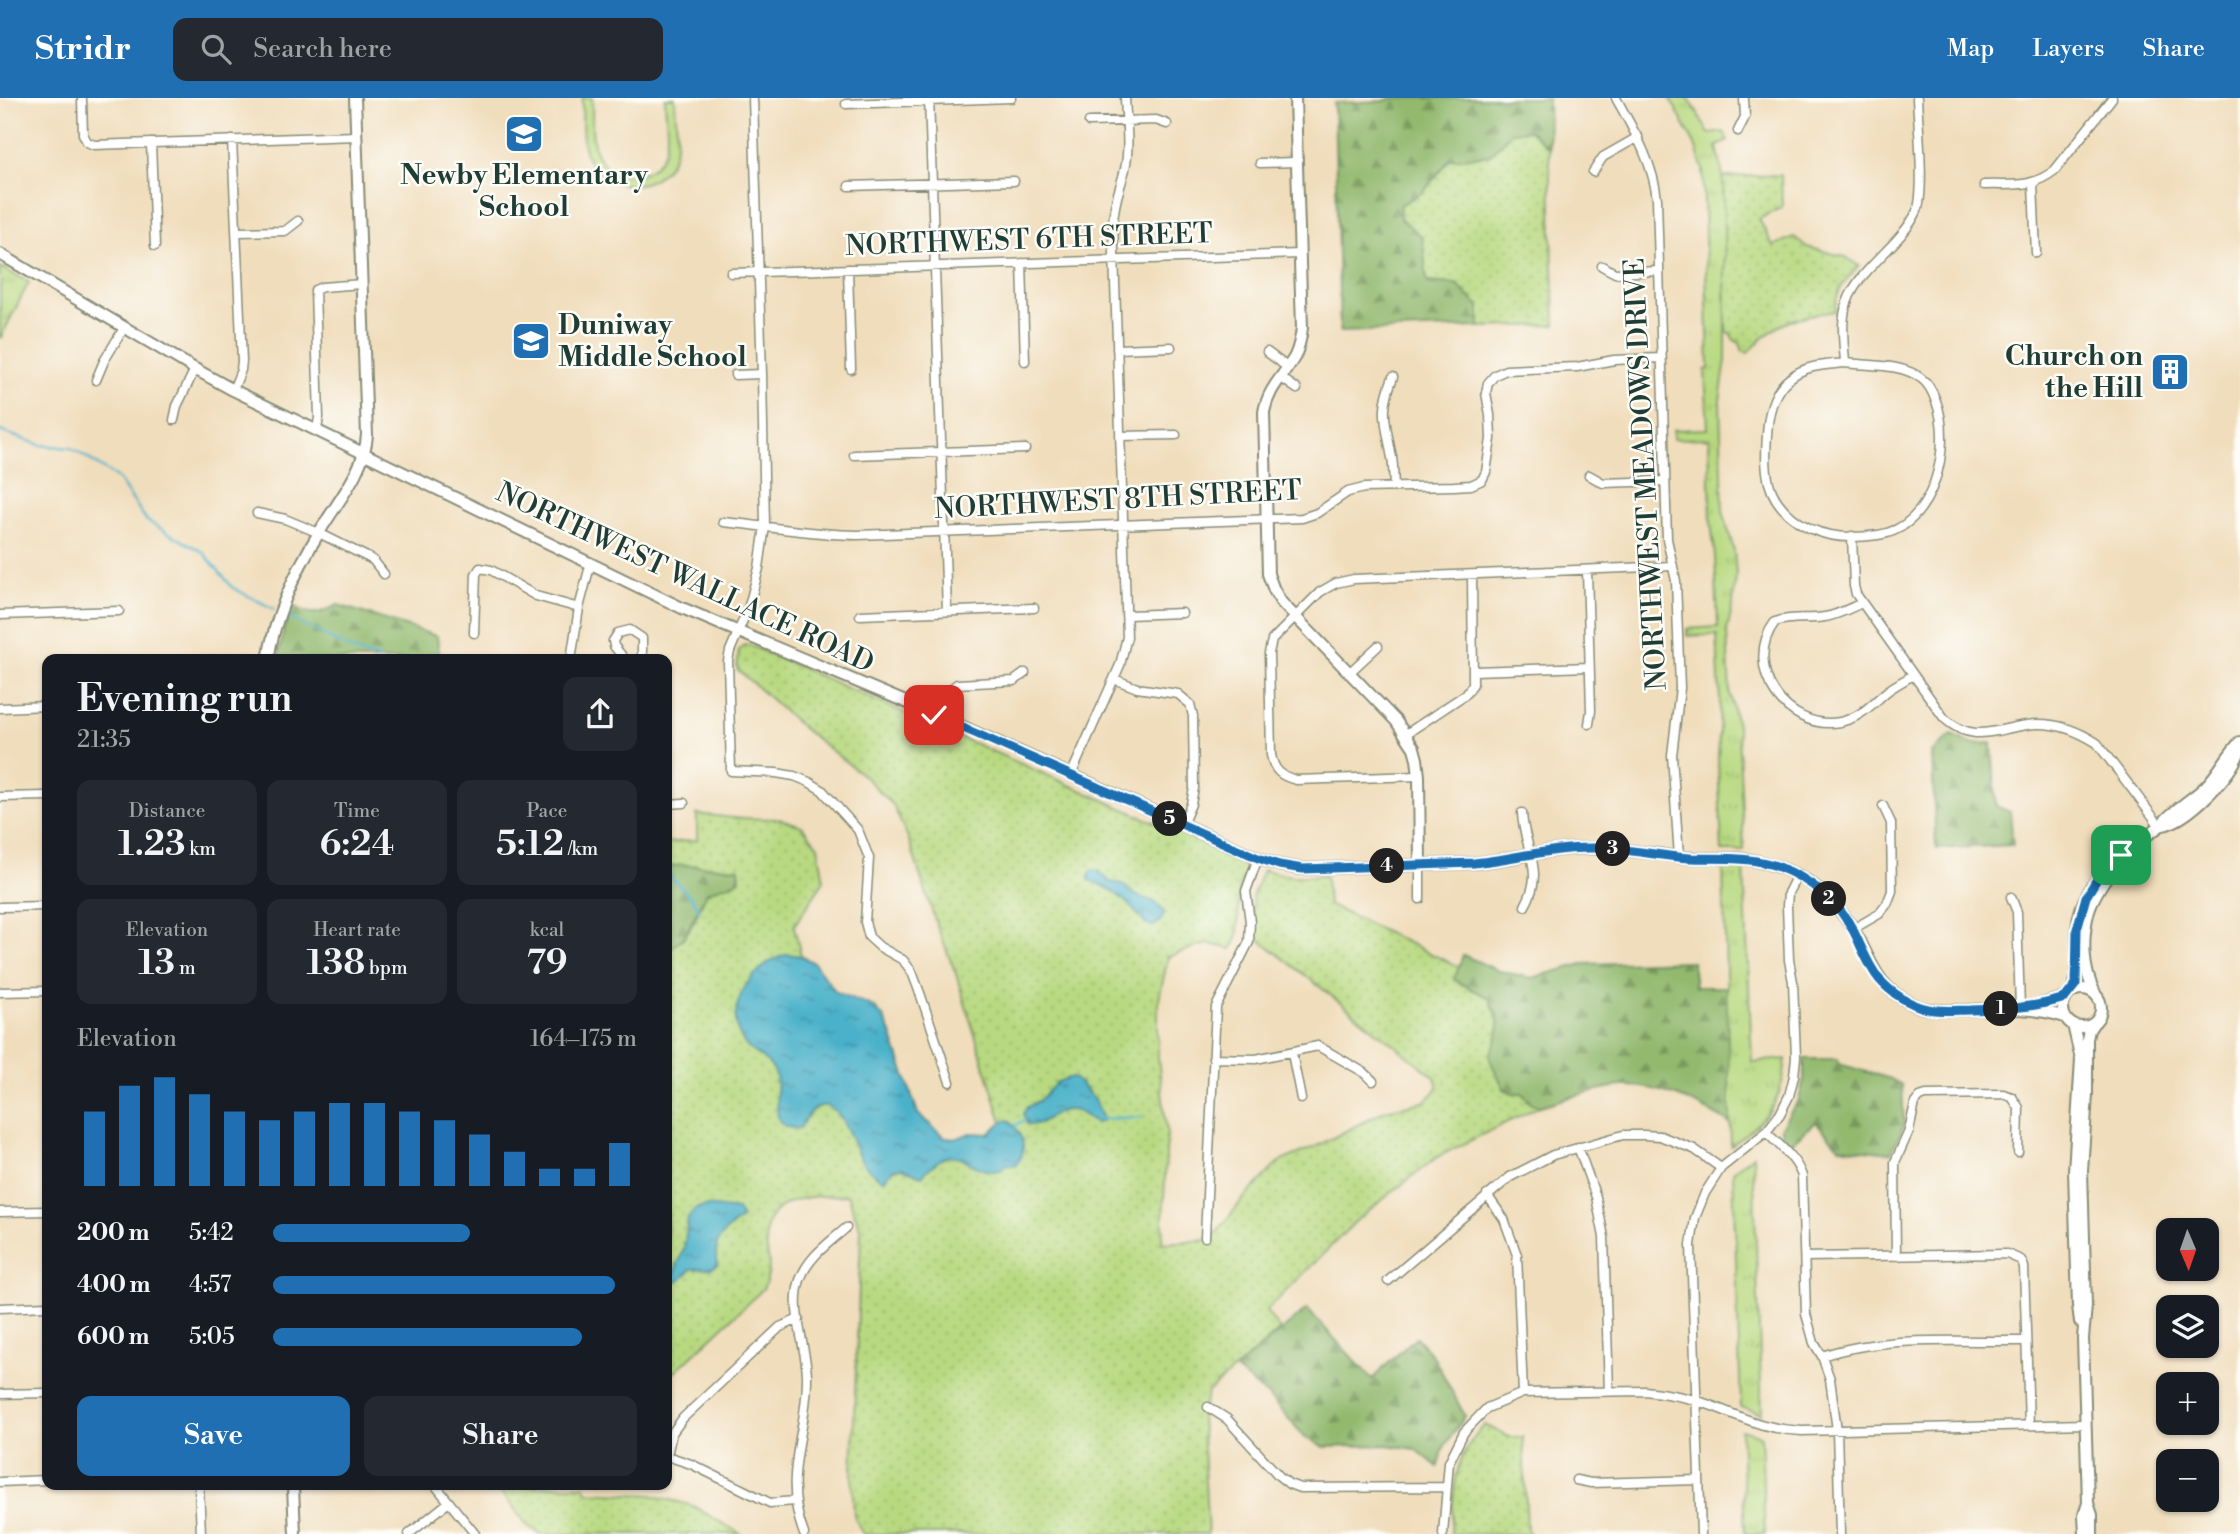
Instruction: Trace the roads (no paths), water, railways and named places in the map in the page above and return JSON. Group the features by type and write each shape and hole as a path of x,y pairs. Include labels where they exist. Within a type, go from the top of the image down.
{"street":[{"path":"82,98 83,134 86,142 94,145 357,136"},
{"path":"270,654 284,603 319,533 348,487 365,453 355,98"},
{"path":"752,98 765,526 759,568 739,632 730,651 731,771 776,773 809,782 822,790 858,830 869,858 865,922 869,937 880,947 903,960 912,972 950,1082"},
{"path":"846,104 1011,98"},
{"path":"1071,775 1114,679 1127,637 1114,211 1125,169 1125,98"},
{"path":"1295,98 1302,328 1299,344 1266,398 1264,412 1268,574 1281,602 1406,734 1417,759 1419,776 1420,899"},
{"name":"NORTHWEST MEADOWS DRIVE","path":"1616,98 1638,137 1656,186 1667,539 1676,581 1680,688 1672,755 1679,857"},
{"path":"1738,131 1745,117 1744,98"},
{"path":"1845,363 1843,323 1850,296 1858,283 1903,233 1919,205 1917,98"},
{"path":"1984,185 2033,184 2044,179 2055,170 2112,98"},
{"path":"929,100 947,611"},
{"path":"1089,122 1156,120 1167,124"},
{"path":"1593,172 1603,157 1638,137"},
{"path":"232,140 242,361 233,390"},
{"path":"151,143 155,246"},
{"path":"1260,163 1296,162"},
{"path":"849,187 1013,181"},
{"path":"2033,184 2036,253"},
{"path":"237,233 285,231 298,221"},
{"name":"NORTHWEST WALLACE ROAD","path":"0,254 233,390 682,608 934,715 1258,858 1303,869 1501,860 1593,848 1767,863 1797,875 1818,888 1853,929 1878,978 1913,1004 1941,1010 2020,1009 2051,1012 2069,1021"},
{"name":"NORTHWEST 6TH STREET","path":"731,273 1300,254"},
{"path":"1022,263 1025,361"},
{"path":"1602,265 1615,273 1659,271"},
{"path":"848,269 851,369"},
{"path":"317,429 315,290 362,284"},
{"path":"96,380 124,328"},
{"path":"1117,349 1171,347"},
{"path":"1267,352 1287,367"},
{"name":"NORTHWEST 8TH STREET","path":"723,522 765,526 804,534 831,535 1302,518 1317,513 1348,492 1364,488 1471,485 1482,480 1486,472 1491,439 1486,393 1488,383 1495,375 1506,370 1577,367 1614,360 1661,358"},
{"path":"1845,363 1900,369 1922,379 1934,397 1940,414 1944,445 1939,470 1920,509 1910,521 1880,535 1833,536 1819,532 1794,518 1778,502 1769,485 1766,467 1770,411 1776,395 1787,380 1801,370 1845,363"},
{"path":"174,419 177,406 195,369"},
{"path":"735,374 762,374"},
{"path":"1280,377 1297,389"},
{"path":"1393,377 1386,396 1384,422 1392,454 1394,486"},
{"path":"1120,436 1176,435"},
{"path":"854,455 1025,449"},
{"path":"1589,475 1603,483 1665,481"},
{"path":"257,513 285,519 319,533 373,560 384,574"},
{"path":"1852,536 1854,586 1862,603 1952,726 1979,734 2036,724 2053,725 2084,735 2096,743 2160,826"},
{"path":"572,654 579,608 591,562"},
{"path":"1419,776 1296,780 1283,776 1275,769 1271,755 1269,653 1272,640 1320,592 1336,583 1354,579 1673,566"},
{"path":"474,633 476,574 480,568 491,570 536,596 579,608"},
{"path":"1587,570 1591,711 1589,724"},
{"path":"1406,734 1466,694 1473,684 1472,575"},
{"path":"1862,603 1828,617 1800,617 1775,622 1768,631 1764,653 1767,678 1777,697 1805,718 1831,723 1854,717 1913,675"},
{"path":"860,615 1034,608"},
{"path":"0,615 119,611"},
{"path":"1128,615 1182,613"},
{"path":"620,654 613,640 618,633 630,630 642,638 642,654"},
{"path":"1349,673 1378,646"},
{"path":"1474,671 1589,667"},
{"path":"934,715 944,694 957,684 1014,681 1025,673"},
{"path":"1114,679 1137,688 1178,694 1191,704 1194,788 1182,825"},
{"path":"0,708 42,706"},
{"path":"2083,1338 2078,1306 2074,1171 2081,1059 2063,1004 2077,975 2077,929 2082,907 2102,871 2190,801 2207,785 2240,742"},
{"path":"2160,826 2171,824 2205,799 2227,773 2240,750"},
{"path":"0,797 42,796"},
{"path":"672,804 684,803"},
{"path":"1853,929 1879,914 1892,891 1891,823 1883,806"},
{"path":"1522,813 1534,884 1525,906"},
{"path":"2092,1534 2085,1424 2083,1150 2087,1039 2089,1030 2098,1020 2102,1009 2087,975 2085,951 2087,920 2093,901 2121,855"},
{"path":"1205,1237 1216,1007 1249,943 1250,922 1246,891 1258,858"},
{"path":"1701,1534 1691,1245 1695,1218 1705,1193 1721,1168 1766,1132 1780,1114 1789,1096 1796,1057 1787,905 1788,893 1797,875"},
{"path":"2011,897 2017,912 2020,1009"},
{"path":"0,907 42,906"},
{"path":"2068,995 2084,988 2095,993"},
{"path":"0,992 42,990"},
{"name":"NORTHWEST WALLACE ROAD","path":"2020,1009 2068,995"},
{"path":"2069,1021 2084,1027 2093,1024"},
{"path":"1213,1058 1256,1059 1318,1045 1366,1073 1373,1081"},
{"path":"1292,1053 1301,1099"},
{"path":"1896,1255 1895,1162 1909,1131 1912,1109 1920,1097 2003,1094 2012,1097 2019,1108 2018,1152"},
{"path":"1766,1132 1800,1168 1802,1176 1806,1314 1814,1343 1830,1379 1837,1430 1840,1534"},
{"path":"1388,1281 1487,1195 1529,1166 1578,1147 1623,1135 1660,1136 1694,1149 1721,1168"},
{"path":"1578,1147 1596,1197 1604,1237 1609,1391"},
{"path":"1487,1195 1504,1219 1517,1255 1523,1393"},
{"path":"0,1212 42,1211"},
{"path":"804,1534 795,1500 794,1465 807,1387 804,1341 797,1298 800,1280 808,1264 846,1228"},
{"path":"1805,1256 2007,1254 2021,1260 2024,1267 2029,1425"},
{"path":"0,1308 42,1306"},
{"path":"672,1433 683,1418 780,1327 799,1319"},
{"path":"1822,1356 1844,1348 1874,1343 2025,1341"},
{"path":"0,1394 42,1393"},
{"path":"1443,1532 1449,1462 1464,1432 1487,1408 1523,1393 1662,1393 1697,1401 1751,1423 1777,1430 2085,1424"},
{"path":"1208,1406 1227,1419 1279,1476 1300,1488 1446,1486"},
{"path":"672,1457 770,1503 795,1500"},
{"path":"0,1482 42,1480"},
{"path":"1576,1480 1591,1483 1699,1480"},
{"path":"199,1490 201,1534"},
{"path":"293,1490 295,1534"},
{"path":"439,1490 475,1534"},
{"path":"409,1534 449,1502"},
{"path":"2085,1534 2084,1515 2088,1503"}],"water":[{"path":"1092,870 1099,871 1110,882 1122,884 1135,895 1155,902 1164,912 1162,919 1152,926 1146,924 1121,898 1089,880"},
{"path":"788,954 801,956 814,963 836,992 874,1007 883,1017 918,1114 945,1138 956,1139 970,1133 989,1134 1002,1122 1009,1120 1017,1130 1023,1147 1016,1165 1006,1164 1001,1170 989,1171 955,1156 946,1157 935,1163 922,1176 902,1168 894,1169 883,1180 862,1162 843,1121 828,1106 819,1107 809,1114 800,1128 789,1128 782,1124 778,1117 775,1073 768,1063 744,1043 736,1016 738,1002 752,977 775,959"},
{"path":"1074,1078 1092,1098 1102,1121 1096,1123 1081,1113 1069,1110 1028,1125 1023,1114 1026,1108 1039,1101 1057,1082"},
{"path":"707,1206 737,1210 742,1218 721,1237 716,1249 718,1264 712,1268 691,1269 681,1280 672,1282 684,1249 688,1217 696,1208"}],"waterway":[{"path":"0,431 40,445 71,448 86,457 118,479 147,521 203,552 233,588 274,609"},
{"path":"286,616 364,654"},
{"path":"672,878 692,898 700,911"},
{"path":"1103,1120 1100,1119 1143,1117"},
{"path":"1015,1126 1024,1120"}],"place":[{"name":"Newby Elementary School","path":"524,134"},
{"name":"Duniway Middle School","path":"531,341"},
{"name":"Church on the Hill","path":"2170,372"}]}
